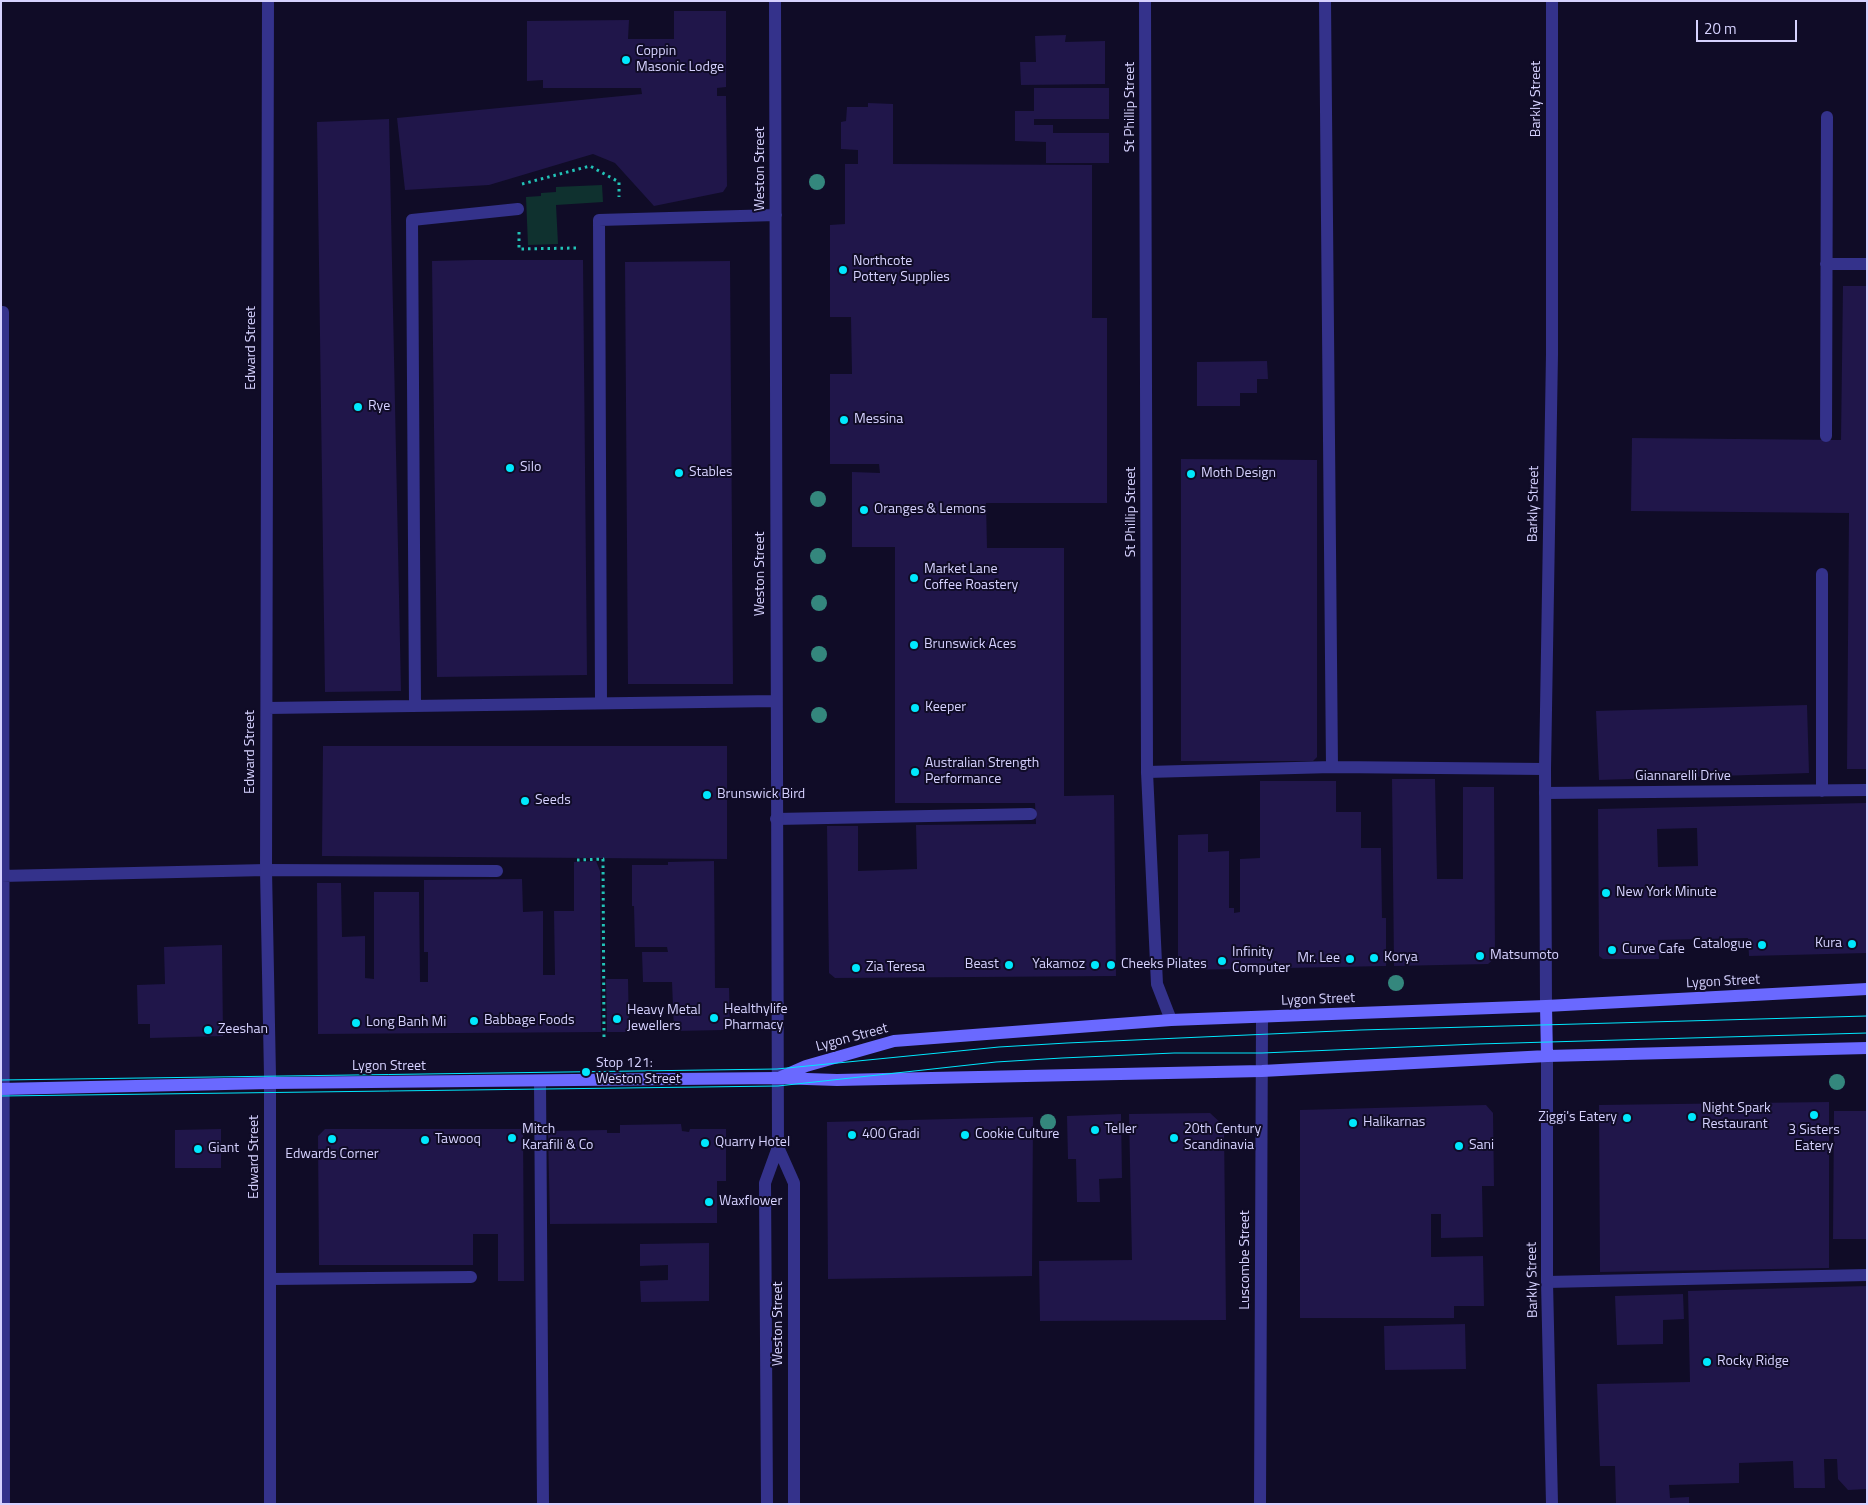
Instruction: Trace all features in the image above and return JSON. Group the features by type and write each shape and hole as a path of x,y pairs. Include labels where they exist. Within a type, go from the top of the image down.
{"street":[{"name":"Edward Street","path":"268,1 266,870 270,1083 270,1504"},
{"name":"Weston Street","path":"767,1504 765,1183 778,1147 775,1"},
{"name":"St Phillip Street","path":"1145,1 1147,772 1157,984 1171,1020"},
{"path":"1324,1 1332,767"},
{"name":"Barkly Street","path":"1546,1006 1545,769 1552,354 1552,1"},
{"path":"1826,117 1826,436"},
{"path":"415,706 412,220 518,209"},
{"path":"601,704 599,220 776,215"},
{"path":"1826,264 1867,264"},
{"path":"1,312 3,312 4,1504"},
{"path":"1822,574 1822,791"},
{"path":"266,708 776,701"},
{"path":"1147,772 1332,767 1545,769"},
{"name":"Giannarelli Drive","path":"1545,793 1867,790"},
{"path":"776,819 1031,814"},
{"path":"3,876 266,870 497,871"},
{"name":"Lygon Street","path":"777,1078 806,1066 894,1041 1171,1020 1546,1006 1867,989"},
{"path":"1546,1006 1546,1056"},
{"name":"Luscombe Street","path":"1260,1504 1262,1017"},
{"name":"Lygon Street","path":"3,1089 270,1083 777,1078 847,1080 1262,1071 1546,1056 1867,1048"},
{"name":"Barkly Street","path":"1546,1056 1547,1282 1552,1504"},
{"path":"540,1081 543,1504"},
{"name":"Weston Street","path":"778,1147 794,1183 794,1504"},
{"path":"1547,1282 1867,1275"},
{"path":"271,1279 471,1276"}],"path":[{"path":"599,248 519,249 518,185 590,166 618,182 621,220"},
{"path":"577,860 603,859 604,1039"}],"green space":[{"path":"602,185 603,202 556,205 558,244 528,245 526,197 556,192 556,187"}],"building":[{"path":"674,11 726,11 726,87 717,88 717,96 726,96 727,186 723,192 654,206 615,163 593,154 489,185 405,190 397,118 642,94 641,88 543,88 543,80 527,81 527,21 629,20 628,39 674,39"},
{"path":"1066,35 1065,42 1105,41 1105,84 1021,85 1020,62 1036,62 1035,36"},
{"path":"1034,88 1109,88 1109,119 1034,119 1034,125 1053,125 1053,133 1109,133 1109,163 1046,163 1046,142 1015,141 1015,111 1034,111"},
{"path":"868,103 893,104 893,164 1092,165 1092,318 1107,318 1107,503 986,503 987,548 1064,548 1064,796 1114,795 1116,976 835,978 829,973 827,826 858,826 858,871 917,869 916,825 1036,824 1035,803 895,803 895,547 852,547 852,472 880,473 879,464 830,464 830,374 852,374 851,317 830,317 830,225 845,224 845,164 858,164 858,150 841,149 841,122 846,121 847,107 868,107"},
{"name":"Rye","path":"389,119 401,691 325,692 317,122"},
{"name":"Silo","path":"583,260 587,675 437,677 432,261"},
{"name":"Stables","path":"730,261 733,684 628,684 625,262"},
{"path":"1843,286 1867,286 1867,769 1847,769 1849,513 1631,511 1632,438 1841,440"},
{"path":"1267,361 1268,379 1257,379 1257,393 1240,393 1240,406 1197,406 1197,362"},
{"path":"1181,459 1317,460 1317,757 1313,761 1181,761"},
{"path":"1807,705 1809,773 1599,780 1596,711"},
{"name":"Seeds","path":"323,746 727,746 727,859 322,856"},
{"path":"1392,779 1435,779 1437,879 1463,879 1463,787 1494,787 1495,958 1488,964 1394,966"},
{"path":"1260,781 1336,781 1336,812 1361,812 1361,848 1381,848 1382,918 1386,918 1386,966 1184,970 1178,964 1178,835 1208,834 1208,852 1229,851 1229,908 1234,908 1234,913 1240,912 1240,859 1260,858"},
{"path":"1867,803 1867,953 1749,956 1748,938 1658,940 1659,959 1603,959 1599,956 1598,809","holes":["1697,828 1698,866 1658,867 1657,829"]},
{"path":"596,861 600,871 601,1032 318,1034 317,883 341,883 342,937 365,936 365,978 374,979 374,892 419,892 420,982 428,982 428,952 424,952 424,880 522,879 523,912 543,911 543,975 555,975 554,911 574,911 574,862"},
{"path":"714,861 715,988 729,988 730,1024 724,1030 674,1031 672,982 643,982 642,952 668,952 667,947 635,947 632,865 668,865 668,862"},
{"path":"222,945 223,1036 150,1038 150,1024 138,1024 137,985 165,984 164,947"},
{"path":"606,979 628,979 629,1032 607,1032"},
{"path":"1829,1102 1829,1268 1600,1272 1599,1105"},
{"path":"1486,1105 1493,1113 1494,1186 1482,1186 1483,1237 1441,1238 1441,1214 1431,1214 1431,1257 1483,1256 1484,1306 1454,1306 1454,1318 1300,1318 1300,1110"},
{"path":"1834,1111 1867,1111 1867,1239 1833,1239"},
{"path":"1210,1113 1224,1126 1226,1320 1040,1321 1039,1261 1132,1260 1129,1114"},
{"path":"1121,1114 1122,1178 1099,1179 1100,1202 1077,1202 1076,1159 1068,1159 1067,1116"},
{"path":"1033,1117 1032,1276 828,1279 827,1122"},
{"path":"681,1124 682,1131 689,1132 690,1129 726,1129 726,1181 717,1181 717,1223 550,1224 548,1131 607,1130 607,1133 620,1133 620,1125"},
{"name":"Giant","path":"221,1129 221,1168 175,1168 175,1130"},
{"path":"325,1129 523,1129 524,1281 498,1281 498,1234 473,1234 473,1265 319,1265 318,1136"},
{"path":"709,1243 709,1301 641,1302 640,1281 668,1280 668,1265 640,1266 640,1244"},
{"path":"1867,1286 1867,1489 1848,1490 1838,1479 1837,1459 1824,1459 1825,1488 1794,1488 1793,1461 1739,1463 1739,1483 1669,1485 1670,1498 1689,1497 1689,1504 1616,1504 1615,1466 1600,1466 1597,1384 1690,1382 1688,1291"},
{"path":"1683,1294 1684,1319 1663,1320 1663,1344 1617,1345 1615,1296"},
{"path":"1465,1324 1466,1369 1385,1370 1384,1326"}],"tram line":[{"path":"1,1080 777,1069 999,1047 1067,1043 1360,1030 1867,1016"},
{"path":"1,1096 778,1086 996,1062 1062,1058 1174,1053 1262,1053 1478,1044 1867,1033"}],"place":[{"name":"Coppin Masonic Lodge","path":"626,60"},
{"name":"Northcote Pottery Supplies","path":"843,270"},
{"name":"Rye","path":"358,407"},
{"name":"Messina","path":"844,420"},
{"name":"Silo","path":"510,468"},
{"name":"Stables","path":"679,473"},
{"name":"Moth Design","path":"1191,474"},
{"name":"Oranges & Lemons","path":"864,510"},
{"name":"Market Lane Coffee Roastery","path":"914,578"},
{"name":"Brunswick Aces","path":"914,645"},
{"name":"Keeper","path":"915,708"},
{"name":"Australian Strength Performance","path":"915,772"},
{"name":"Brunswick Bird","path":"707,795"},
{"name":"Seeds","path":"525,801"},
{"name":"New York Minute","path":"1606,893"},
{"name":"Kura","path":"1852,944"},
{"name":"Catalogue","path":"1762,945"},
{"name":"Curve Cafe","path":"1612,950"},
{"name":"Matsumoto","path":"1480,956"},
{"name":"Korya","path":"1374,958"},
{"name":"Mr. Lee","path":"1350,959"},
{"name":"Infinity Computer","path":"1222,961"},
{"name":"Beast","path":"1009,965"},
{"name":"Yakamoz","path":"1095,965"},
{"name":"Cheeks Pilates","path":"1111,965"},
{"name":"Zia Teresa","path":"856,968"},
{"name":"Healthylife Pharmacy","path":"714,1018"},
{"name":"Heavy Metal Jewellers","path":"617,1019"},
{"name":"Babbage Foods","path":"474,1021"},
{"name":"Long Banh Mi","path":"356,1023"},
{"name":"Zeeshan","path":"208,1030"},
{"name":"Stop 121: Weston Street","path":"586,1072"},
{"name":"3 Sisters Eatery","path":"1814,1115"},
{"name":"Night Spark Restaurant","path":"1692,1117"},
{"name":"Ziggi's Eatery","path":"1627,1118"},
{"name":"Halikarnas","path":"1353,1123"},
{"name":"Teller","path":"1095,1130"},
{"name":"400 Gradi","path":"852,1135"},
{"name":"Cookie Culture","path":"965,1135"},
{"name":"Mitch Karafili & Co","path":"512,1138"},
{"name":"20th Century Scandinavia","path":"1174,1138"},
{"name":"Edwards Corner","path":"332,1139"},
{"name":"Tawooq","path":"425,1140"},
{"name":"Quarry Hotel","path":"705,1143"},
{"name":"Sani","path":"1459,1146"},
{"name":"Giant","path":"198,1149"},
{"name":"Waxflower","path":"709,1202"},
{"name":"Rocky Ridge","path":"1707,1362"}]}
